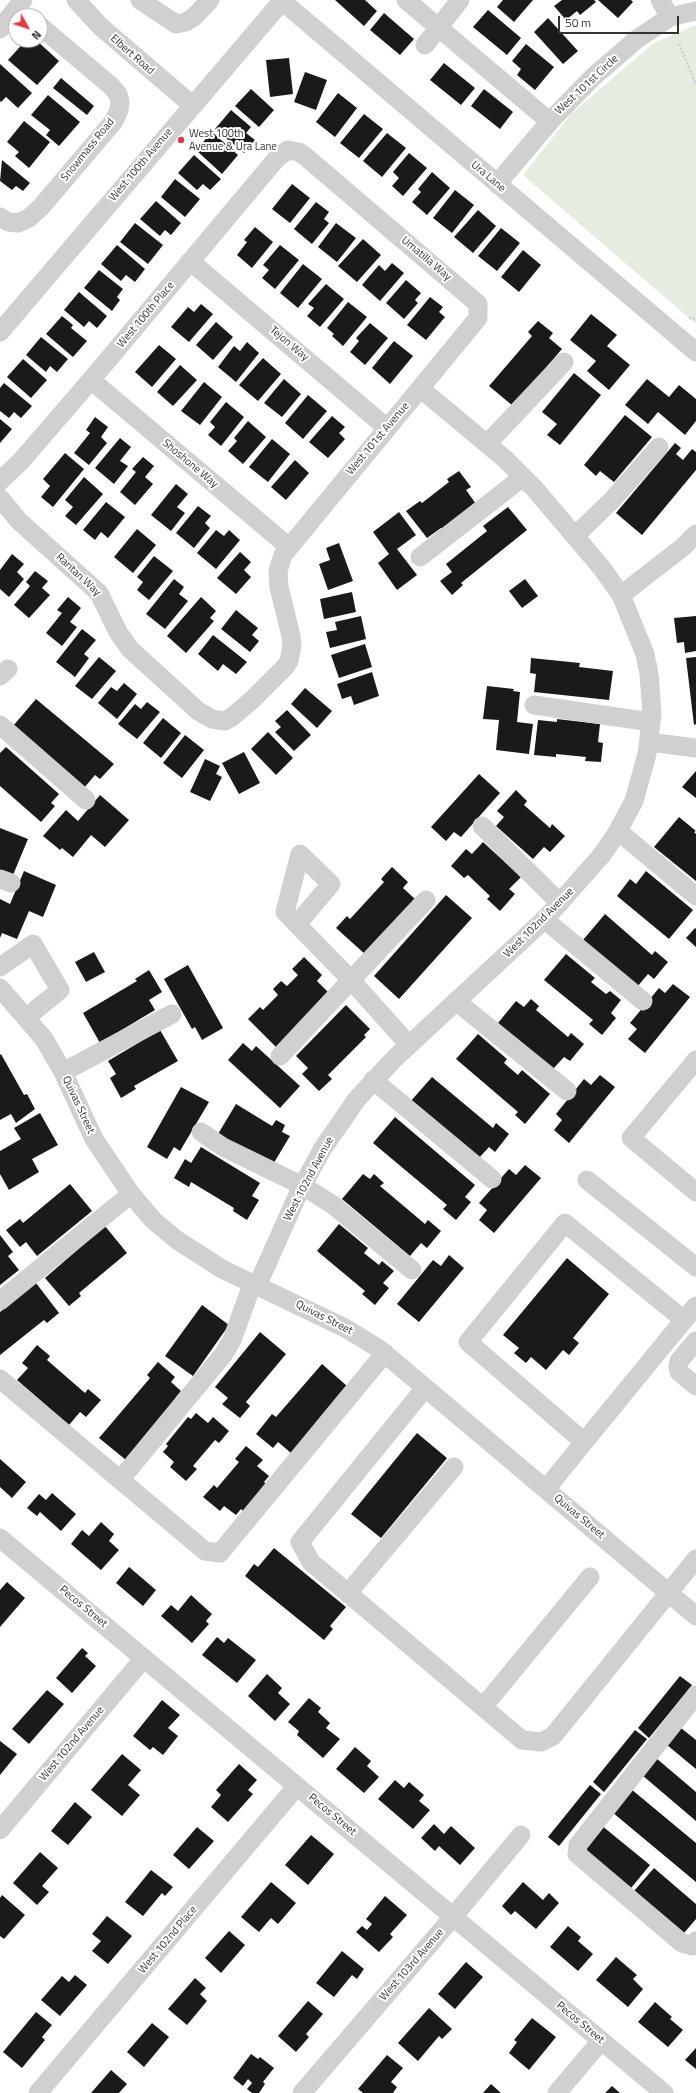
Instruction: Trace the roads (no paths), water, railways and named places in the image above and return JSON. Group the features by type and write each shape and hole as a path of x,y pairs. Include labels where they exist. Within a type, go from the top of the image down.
{"street":[{"path":"140,0 176,24 186,22 194,17 210,0"},
{"path":"406,0 549,121"},
{"path":"425,45 460,0"},
{"path":"660,0 670,17"},
{"name":"Elbert Road","path":"80,1 101,27 192,106"},
{"name":"West 100th Avenue","path":"0,332 282,1"},
{"name":"Ura Lane","path":"282,1 696,352"},
{"name":"West 101st Circle","path":"497,184 549,121 593,77 637,39 670,17 696,11"},
{"path":"0,29 8,22"},
{"name":"Snowmass Road","path":"0,217 8,222 18,223 29,218 41,207 114,121 119,110 118,94 111,86 48,33"},
{"name":"West 100th Place","path":"0,481 21,462 277,158 288,150 292,150"},
{"name":"Umatilla Way","path":"292,150 299,152 306,157 478,304 478,318 421,389"},
{"name":"Tejon Way","path":"190,261 387,428"},
{"path":"487,444 564,362"},
{"name":"Shoshone Way","path":"91,380 289,547"},
{"path":"421,389 487,444 523,477 601,567 621,595 696,534"},
{"name":"West 101st Avenue","path":"217,721 225,721 232,717 280,673 289,661 292,646 291,636 279,587 278,571 283,555 387,428 421,389"},
{"path":"575,536 613,499 659,447"},
{"path":"420,557 523,477"},
{"name":"Raritan Way","path":"0,498 19,521 99,592 118,632 130,649 198,711 217,721"},
{"name":"West 102nd Avenue","path":"120,1480 223,1355 232,1340 255,1283 303,1186 323,1148 357,1099 373,1080 409,1045 544,920 601,856 618,831 634,800 643,772 649,742 652,695 645,654 621,595"},
{"path":"534,705 651,722"},
{"path":"0,725 86,800"},
{"path":"649,742 696,748"},
{"path":"482,826 560,903"},
{"path":"618,831 696,896"},
{"path":"280,1056 426,900"},
{"path":"544,920 643,1001"},
{"path":"297,924 351,980 409,1045"},
{"path":"0,967 33,944 60,990 27,1017"},
{"name":"Quivas Street","path":"0,988 27,1017 44,1039 63,1072 94,1139 131,1194 154,1221 176,1240 222,1269 255,1283 345,1328 385,1353 696,1616"},
{"path":"456,1001 567,1091"},
{"path":"63,1072 172,1014"},
{"path":"696,1060 631,1138 696,1192"},
{"path":"373,1080 492,1179"},
{"path":"200,1132 230,1150 303,1186 333,1205 412,1270"},
{"path":"587,1180 696,1267"},
{"path":"0,1301 131,1194"},
{"path":"584,1442 468,1342 565,1223 684,1320"},
{"path":"546,1489 696,1306"},
{"path":"696,1341 679,1361 678,1368 679,1372 696,1386"},
{"path":"0,1379 205,1551 220,1553 385,1353"},
{"path":"426,1388 300,1542 311,1562 522,1740 541,1742 553,1736 696,1559"},
{"path":"348,1593 454,1467"},
{"name":"Pecos Street","path":"0,1538 664,2093"},
{"path":"482,1707 590,1577"},
{"name":"West 102nd Avenue","path":"0,1830 144,1658"},
{"path":"696,1695 583,1838 578,1845 577,1854 682,1943 692,1946 696,1941"},
{"name":"West 102nd Place","path":"38,2093 297,1786"},
{"name":"West 103rd Avenue","path":"302,2093 454,1917 521,1835"},
{"path":"557,2093 601,2041"}],"place":[{"name":"West 100th Avenue & Ura Lane","path":"181,140"}]}
